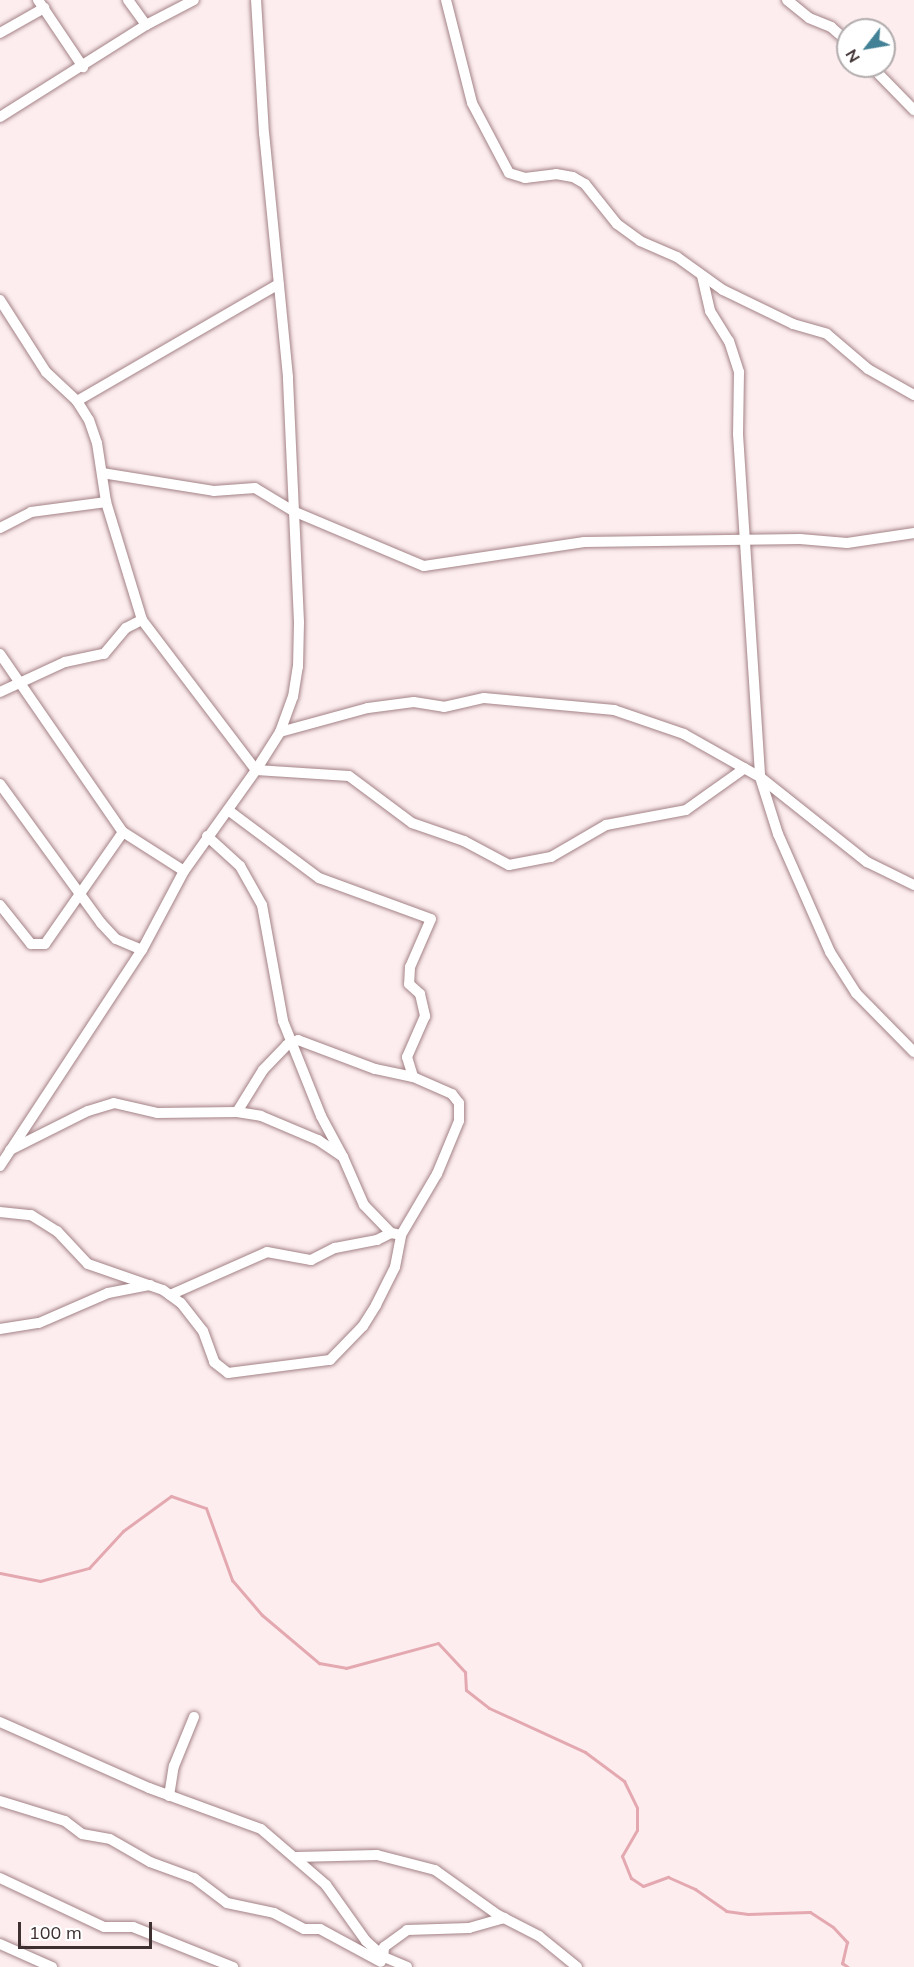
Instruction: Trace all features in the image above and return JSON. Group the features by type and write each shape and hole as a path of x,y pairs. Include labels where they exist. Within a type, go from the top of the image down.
{"street":[{"path":"128,0 146,25"},
{"path":"0,117 83,67 146,25 194,0"},
{"path":"0,1166 142,950 184,872 207,836 228,810 280,732 293,697 298,667 293,511 279,284 257,51 256,0"},
{"path":"446,0 472,103 509,173 525,178 556,174 573,177 585,184 629,234 677,257 702,276 779,317 827,334 868,369 914,395"},
{"path":"787,0 809,18 836,31"},
{"path":"0,33 41,4 83,67"},
{"path":"882,78 914,110"},
{"path":"702,276 710,311 729,341 740,372 738,434 760,777 778,834 830,952 856,993 914,1052"},
{"path":"78,401 279,284"},
{"path":"0,300 46,372 78,401 97,443 106,502 142,620 256,770 349,776 412,823 464,841 496,862 508,865 551,857 606,825 686,810 745,768"},
{"path":"102,473 214,491 255,488 293,511 424,566 584,542 800,539 847,543 914,533"},
{"path":"0,528 31,512 106,502"},
{"path":"0,692 20,680 65,662 104,654 126,628 142,620"},
{"path":"0,654 123,832 184,872"},
{"path":"280,732 368,708 414,702 444,707 484,698 585,705 614,710 684,734 745,768 760,777 867,862 914,885"},
{"path":"0,784 109,932 142,950"},
{"path":"228,810 319,878 431,919 410,969 409,984 420,994 425,1016 406,1057 413,1077"},
{"path":"0,905 24,936 39,946 51,939 123,832"},
{"path":"207,836 240,866 262,905 280,1009 321,1116 343,1157 364,1205 396,1234"},
{"path":"0,1212 32,1215 57,1231 88,1264 153,1284 170,1295 203,1330 214,1362 228,1374 330,1360 363,1326 376,1305 395,1267 396,1234 436,1174 461,1111 452,1094 413,1077 375,1070 307,1042 293,1041 263,1070 237,1112"},
{"path":"10,1150 88,1111 114,1103 164,1114 237,1112 299,1131 343,1157"},
{"path":"170,1295 267,1252 311,1260 335,1248 396,1234"},
{"path":"0,1329 39,1323 108,1293 153,1284"},
{"path":"169,1796 174,1766 194,1717"},
{"path":"0,1722 169,1796 261,1829 326,1885 381,1962"},
{"path":"0,1801 64,1821 82,1834 118,1842 150,1862 194,1878 227,1903 274,1913 304,1929 320,1929 381,1962 407,1967"},
{"path":"296,1857 377,1855 435,1870 505,1918 539,1936 577,1967"},
{"path":"0,1870 5,1880 104,1927 133,1927 233,1967"},
{"path":"381,1962 384,1947 407,1930 469,1928 505,1918"},
{"path":"0,1944 52,1967"}],"waterway":[{"path":"0,1573 40,1581 89,1568 123,1531 171,1496 206,1508 232,1580 262,1615 319,1663 346,1668 438,1643 465,1672 466,1690 489,1708 585,1752 624,1781 637,1808 637,1830 622,1856 631,1878 643,1886 668,1877 695,1889 726,1911 748,1914 810,1912 833,1927 847,1942 842,1963 848,1967"}]}
